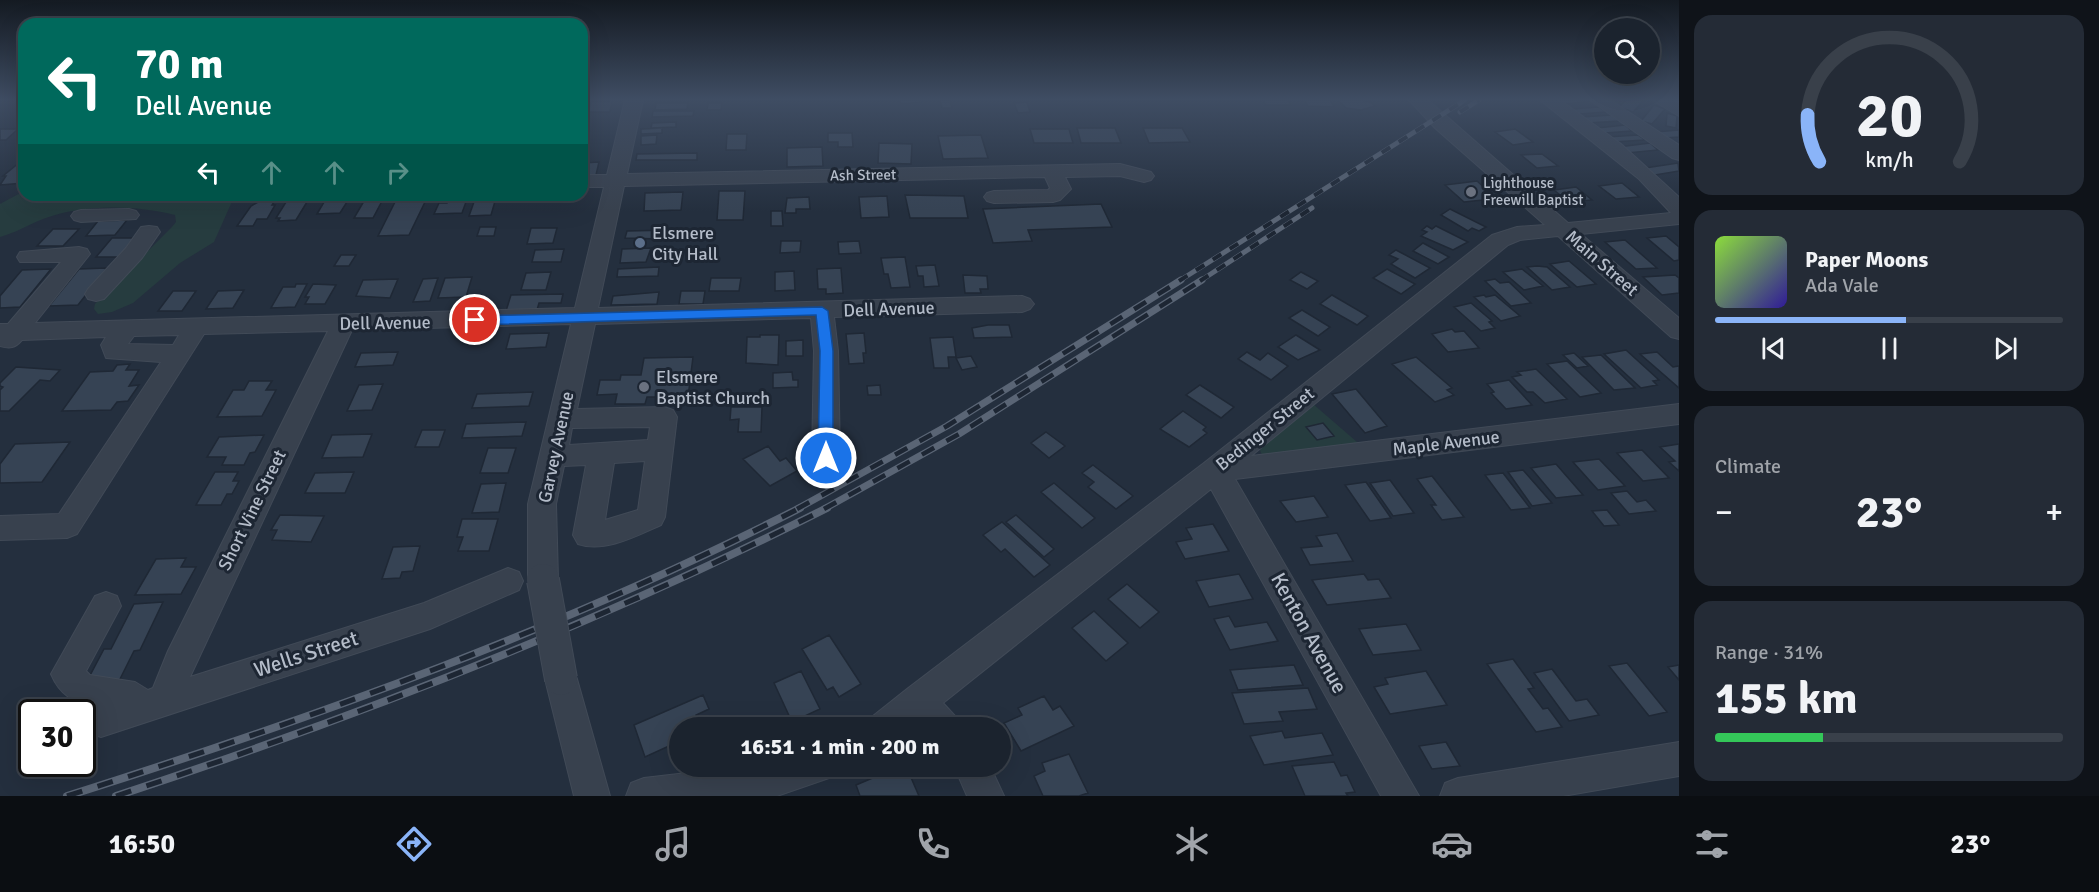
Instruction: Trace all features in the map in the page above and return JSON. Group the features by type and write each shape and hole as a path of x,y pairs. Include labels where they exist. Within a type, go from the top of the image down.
{"street":[{"name":"Garvey Avenue","path":"592,796 561,679 543,580 540,521 626,137"},
{"name":"Main Street","path":"1457,137 1679,331"},
{"path":"1600,137 1646,175 1679,209"},
{"path":"1654,137 1679,154"},
{"path":"1031,172 1028,158 1032,156 1110,153 1116,157 1120,170"},
{"name":"Ash Street","path":"588,181 1120,170 1144,176"},
{"path":"994,197 1053,196 1061,189 1052,171"},
{"path":"5,338 71,257 88,216 129,215"},
{"name":"Bedinger Street","path":"899,717 1214,471 1500,240 1517,234 1679,218"},
{"path":"96,294 123,262 148,239 149,232"},
{"path":"28,257 71,257 123,262"},
{"name":"Dell Avenue","path":"5,338 127,329 1022,304"},
{"path":"822,311 826,351 826,458"},
{"name":"Short Vine Street","path":"152,704 179,662 343,324"},
{"path":"0,528 67,526 197,327"},
{"path":"127,329 113,345 115,352 180,354"},
{"name":"Maple Avenue","path":"1214,471 1679,414"},
{"path":"561,419 664,417 651,517 621,530 588,535 602,453"},
{"path":"553,456 660,450"},
{"name":"Kenton Avenue","path":"1214,471 1235,502 1401,796"},
{"name":"Wells Street","path":"101,721 430,615 508,581"},
{"path":"106,606 67,674 82,688 135,698 152,704"},
{"path":"920,700 934,717"},
{"path":"1458,796 1679,759"},
{"path":"644,796 745,787 789,777"},
{"path":"976,777 986,796"}],"green space":[{"path":"18,194 18,201 232,201 214,242 180,263 133,303 112,312 98,314 94,309 95,304 171,228 176,222 175,215 126,208 75,211 43,219 0,237 0,204"},
{"path":"1313,404 1364,448 1264,456 1261,453 1259,447"}],"building":[{"path":"641,137 657,137 656,144 641,145"},
{"path":"727,137 747,137 746,150 726,150"},
{"path":"828,137 852,137 853,147 838,147 838,142 828,142"},
{"path":"938,137 982,137 988,158 943,159"},
{"path":"1032,137 1071,137 1073,143 1034,143"},
{"path":"1079,137 1119,137 1121,143 1081,143"},
{"path":"1147,137 1187,137 1190,142 1149,143"},
{"path":"1502,137 1526,137 1533,142 1513,145"},
{"path":"1606,137 1641,137 1645,140 1613,142"},
{"path":"879,143 912,144 911,164 878,163"},
{"path":"1650,143 1658,150 1627,153 1618,147"},
{"path":"822,147 823,166 787,167 787,148"},
{"path":"697,153 697,160 636,160 637,154"},
{"path":"1542,154 1558,166 1537,168 1521,155"},
{"path":"599,162 596,175 588,176 588,163"},
{"path":"1678,163 1679,171 1655,175 1645,168"},
{"path":"18,164 18,184 0,185 6,176 3,176"},
{"name":"Lighthouse Freewill Baptist","path":"1477,181 1501,203 1490,204 1483,200 1464,202 1445,185"},
{"path":"1622,183 1639,197 1616,199 1599,186"},
{"path":"1576,187 1592,200 1569,202 1554,190"},
{"path":"719,191 745,191 743,220 717,220"},
{"path":"683,192 681,210 644,211 645,193"},
{"path":"905,195 964,196 968,218 910,218"},
{"path":"887,196 889,217 861,218 859,197"},
{"path":"809,197 810,209 796,209 796,213 785,213 787,198"},
{"path":"364,201 382,201 373,218 354,218"},
{"path":"448,201 466,202 462,213 434,214 439,203"},
{"path":"474,201 495,201 491,215 469,216"},
{"path":"258,202 274,202 272,205 275,205 267,219 257,219 253,226 237,226 251,206"},
{"path":"286,202 307,202 296,220 278,221 280,218 276,218"},
{"path":"324,202 347,202 340,213 317,214"},
{"path":"395,202 425,202 409,235 378,236"},
{"path":"1101,204 1112,227 1028,230 1032,241 993,243 983,209"},
{"path":"1450,209 1486,227 1479,231 1472,228 1468,231 1441,215"},
{"path":"771,211 782,211 783,226 771,226"},
{"path":"127,220 115,235 86,236 98,221"},
{"path":"1427,226 1432,229 1436,226 1468,242 1453,250 1421,236 1427,232 1422,230"},
{"path":"480,227 496,227 494,236 477,236"},
{"path":"531,228 557,228 553,243 527,244"},
{"path":"53,229 79,229 63,246 37,246"},
{"path":"671,230 670,237 661,239 625,238 627,231"},
{"path":"1666,236 1679,247 1679,260 1674,261 1647,238"},
{"path":"112,238 136,238 120,257 96,257"},
{"path":"1625,240 1657,268 1636,269 1605,242"},
{"path":"781,241 801,241 800,252 780,253"},
{"path":"859,241 861,253 839,254 838,242"},
{"path":"1423,243 1449,257 1438,264 1413,251"},
{"path":"651,248 646,262 620,263 622,249"},
{"path":"564,249 561,262 532,262 535,250"},
{"path":"1396,250 1430,268 1415,278 1391,264 1398,259 1389,255"},
{"path":"341,255 356,255 349,266 334,266"},
{"path":"905,257 910,287 891,288 888,274 884,274 881,258"},
{"path":"1569,261 1596,284 1577,287 1550,264"},
{"path":"935,265 939,286 924,287 923,276 918,276 916,266"},
{"path":"659,267 658,276 617,277 618,269"},
{"path":"1527,267 1547,267 1570,287 1552,290"},
{"path":"107,268 78,305 49,306 79,269"},
{"path":"841,268 843,293 826,294 826,289 818,289 817,269"},
{"path":"51,269 20,307 0,308 0,296 22,270"},
{"path":"1387,269 1415,284 1401,294 1373,278"},
{"path":"1522,269 1543,286 1524,290 1503,272"},
{"path":"794,271 795,290 775,291 775,272"},
{"path":"551,272 546,290 521,290 526,273"},
{"path":"1301,272 1318,281 1307,289 1290,280"},
{"path":"963,275 987,276 988,289 980,289 981,293 965,293"},
{"path":"1675,275 1679,278 1679,293 1662,295 1643,277"},
{"path":"472,277 466,297 438,298 445,278"},
{"path":"438,278 430,301 413,302 423,279"},
{"path":"711,278 741,278 739,291 709,291"},
{"path":"398,279 390,298 356,296 363,280"},
{"path":"1495,279 1500,283 1509,282 1531,303 1511,306 1485,281"},
{"path":"296,284 307,284 295,307 271,308 283,287 295,287"},
{"path":"313,284 336,285 325,304 305,304 309,297 305,297"},
{"path":"244,290 233,308 206,309 218,291"},
{"path":"173,291 196,291 182,311 158,311"},
{"path":"681,291 705,291 703,304 679,304"},
{"path":"659,292 657,304 611,305 613,296"},
{"path":"563,294 561,303 539,303 537,310 506,311 511,295"},
{"path":"1332,295 1368,316 1357,325 1320,304"},
{"path":"1484,295 1486,297 1495,295 1520,316 1501,321 1474,297"},
{"path":"1471,303 1492,321 1489,322 1495,328 1481,331 1454,307"},
{"path":"1302,310 1330,327 1318,336 1289,318"},
{"path":"1009,325 1012,337 974,338 972,328"},
{"path":"1452,329 1455,332 1464,331 1479,348 1448,352 1432,334"},
{"path":"549,333 546,347 506,349 510,334"},
{"path":"864,333 866,353 863,353 864,363 849,364 846,334"},
{"path":"760,335 779,335 778,365 746,363 747,337 760,337"},
{"path":"1296,335 1320,350 1298,360 1278,347"},
{"path":"953,337 956,357 948,357 949,368 934,368 930,338"},
{"path":"803,340 803,356 786,356 786,341"},
{"path":"1626,350 1659,380 1653,381 1657,385 1641,388 1604,354"},
{"path":"398,352 393,365 355,367 361,353"},
{"path":"1247,352 1260,360 1268,353 1288,366 1271,380 1238,359"},
{"path":"1657,352 1673,367 1679,366 1679,388 1640,354"},
{"path":"1574,353 1588,366 1577,368 1563,355"},
{"path":"1601,355 1635,388 1614,390 1582,357"},
{"path":"971,356 977,367 962,370 956,358"},
{"name":"Elsmere Baptist Church","path":"693,357 688,397 647,397 645,404 615,404 617,394 597,395 600,380 620,380 621,375 641,375 644,358"},
{"path":"1416,357 1452,388 1447,390 1454,395 1435,402 1392,364"},
{"path":"1567,361 1601,393 1580,397 1547,364"},
{"path":"130,364 126,370 139,370 129,386 139,385 128,401 117,402 111,410 62,411 90,372 113,371 117,365"},
{"path":"16,367 60,370 50,381 40,380 9,411 0,411 0,390 3,387 0,383"},
{"path":"1536,369 1567,399 1545,403 1533,392 1527,392 1512,377 1521,375 1517,372"},
{"path":"792,372 793,380 798,380 798,387 773,388 773,373"},
{"path":"1509,380 1532,405 1506,409 1491,393 1494,392 1487,384"},
{"path":"249,381 272,381 266,390 276,390 262,416 217,417 233,390 244,390"},
{"path":"383,384 372,410 347,411 359,385"},
{"path":"880,385 881,395 868,395 867,386"},
{"path":"1200,385 1234,407 1221,418 1186,395"},
{"path":"1356,389 1387,426 1365,433 1332,394"},
{"path":"533,392 529,406 472,408 477,394"},
{"path":"731,407 762,407 761,432 738,432 739,419 730,420"},
{"path":"1183,411 1206,427 1203,430 1207,433 1189,447 1160,429"},
{"path":"526,422 522,436 462,438 466,424"},
{"path":"1323,423 1334,436 1317,440 1306,427"},
{"path":"422,430 445,430 439,447 415,447"},
{"path":"1046,432 1065,446 1049,458 1031,443"},
{"path":"372,434 363,457 322,458 332,435"},
{"path":"264,435 255,452 250,453 244,465 222,465 226,457 207,457 219,437"},
{"path":"70,442 42,482 0,483 0,464 15,444"},
{"path":"1679,444 1679,471 1669,462 1675,461 1660,447"},
{"path":"768,446 780,461 786,458 797,471 770,486 743,459"},
{"path":"488,448 516,448 508,473 480,473"},
{"path":"1642,450 1669,478 1643,481 1617,453"},
{"path":"1599,459 1625,486 1598,490 1573,462"},
{"path":"1556,464 1583,495 1556,498 1531,468"},
{"path":"1093,465 1133,496 1116,509 1088,487 1094,482 1082,473"},
{"path":"1523,470 1552,503 1532,506 1508,472"},
{"path":"215,472 238,472 233,481 239,481 232,494 227,494 221,505 196,505"},
{"path":"354,472 345,493 305,493 315,473"},
{"path":"1503,473 1530,508 1511,510 1485,475"},
{"path":"1432,476 1464,517 1442,520 1431,505 1436,505 1417,479"},
{"path":"1390,480 1414,513 1393,516 1370,483"},
{"path":"1366,482 1391,518 1370,521 1345,485"},
{"path":"506,483 499,512 472,513 481,484"},
{"path":"1054,483 1095,518 1082,528 1041,492"},
{"path":"1627,491 1637,502 1646,500 1656,511 1629,514 1611,493"},
{"path":"1314,496 1328,517 1296,522 1280,501"},
{"path":"1607,510 1619,525 1604,526 1592,511"},
{"path":"280,515 324,516 311,542 272,540 277,530 271,530"},
{"path":"1016,515 1054,549 1044,557 1006,522"},
{"path":"462,519 498,519 489,551 458,551 463,537 457,537"},
{"path":"1002,522 1050,565 1034,577 1005,549 1001,552 983,535"},
{"path":"1213,524 1229,551 1185,559 1176,542 1192,539 1186,528"},
{"path":"1337,533 1353,561 1310,565 1301,548 1322,546 1316,536"},
{"path":"420,546 413,571 402,572 400,578 382,579 393,547"},
{"path":"186,558 181,567 196,567 181,594 135,595 156,559"},
{"path":"1239,574 1253,599 1209,607 1196,581"},
{"path":"1364,574 1368,580 1379,579 1391,598 1327,605 1312,580"},
{"path":"1127,584 1159,612 1140,628 1108,599"},
{"path":"163,602 140,650 134,651 119,681 86,683 104,649 111,649 134,604"},
{"path":"1094,611 1128,643 1106,661 1072,628"},
{"path":"1229,616 1235,627 1267,622 1278,641 1230,650 1214,619"},
{"path":"1406,624 1421,650 1373,655 1359,629"},
{"path":"829,635 861,684 839,697 833,687 827,690 802,649"},
{"path":"1513,659 1534,688 1528,689 1543,709 1548,708 1562,727 1536,732 1487,664"},
{"path":"1627,663 1667,712 1649,716 1609,666"},
{"path":"1294,665 1303,685 1238,690 1230,670"},
{"path":"1679,665 1679,680 1668,667"},
{"path":"1552,669 1576,701 1587,699 1599,715 1569,721 1534,673"},
{"path":"801,671 820,709 803,717 790,717 774,683"},
{"path":"1426,671 1447,705 1390,714 1374,687 1388,684 1385,678"},
{"path":"1308,688 1317,709 1279,712 1283,721 1244,724 1232,693"},
{"path":"703,695 709,709 696,715 697,717 669,717 669,746 645,757 634,725"},
{"path":"1044,696 1053,710 1060,706 1074,726 1021,751 1011,735 1011,720 1022,715 1018,708"},
{"path":"1282,731 1285,738 1322,733 1333,755 1264,765 1250,736"},
{"path":"1446,742 1460,766 1432,769 1419,746"},
{"path":"1069,754 1088,793 1079,796 1043,796 1034,776 1045,771 1042,763"},
{"path":"1334,762 1341,776 1347,775 1355,792 1346,793 1348,796 1305,796 1292,766"},
{"path":"875,777 911,777 919,796 860,796 856,785"}],"railway":[{"path":"1179,281 1406,137"},
{"path":"1200,281 1312,208"},
{"path":"797,509 947,426 1181,280"},
{"path":"824,509 959,434 1202,280"},
{"path":"67,796 254,735 440,667 622,593 800,508"},
{"path":"116,796 298,734 477,666 654,591 827,508"}],"place":[{"name":"Lighthouse Freewill Baptist","path":"1471,192"},
{"name":"Elsmere City Hall","path":"640,243"},
{"name":"Elsmere Baptist Church","path":"644,387"}],"route":[{"path":"475,320 822,311 826,351 826,458"}]}
